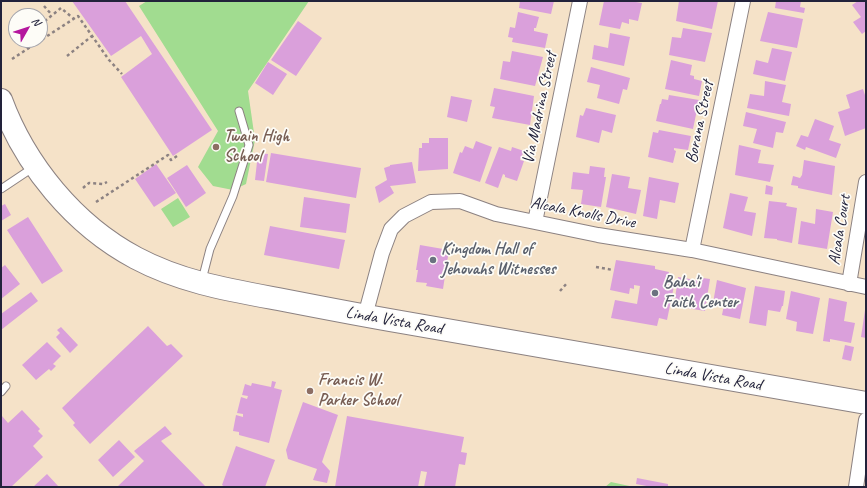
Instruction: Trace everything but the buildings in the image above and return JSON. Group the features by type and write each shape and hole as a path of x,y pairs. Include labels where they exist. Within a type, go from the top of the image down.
{"main road":[{"name":"Linda Vista Road","path":"1,100 14,130 36,166 75,213 112,243 155,267 201,284 365,316 866,403"}],"street":[{"name":"Via Madrina Street","path":"535,222 580,1"},
{"name":"Borana Street","path":"692,250 743,1"},
{"name":"Alcala Court","path":"849,284 866,182"},
{"name":"Alcala Knolls Drive","path":"365,316 382,253 391,229 404,216 431,202 460,201 496,214 692,250 866,287"},
{"path":"856,487 863,464 866,420"}],"lane":[{"path":"201,284 210,249 233,196 249,145 239,111"},
{"path":"1,189 36,166"}],"path":[{"path":"44,6 52,15"},
{"path":"48,18 61,8 74,19"},
{"path":"12,59 78,16 109,60 122,74"},
{"path":"67,56 92,36"},
{"path":"96,202 168,155 171,160 177,156"},
{"path":"83,188 89,183 103,184 107,182"},
{"path":"596,266 614,270"},
{"path":"560,292 568,282"}],"green space":[{"path":"147,1 309,1 248,91 255,140 246,184 233,190 213,186 198,167 218,131 139,6"},
{"path":"178,198 190,217 173,227 161,209"},
{"path":"611,482 634,487 605,487"}],"place":[{"name":"Twain High School","path":"216,147"},
{"name":"Kingdom Hall of Jehovahs Witnesses","path":"433,260"},
{"name":"Baha'i Faith Center","path":"655,293"},
{"name":"Francis W. Parker School","path":"310,391"}]}
